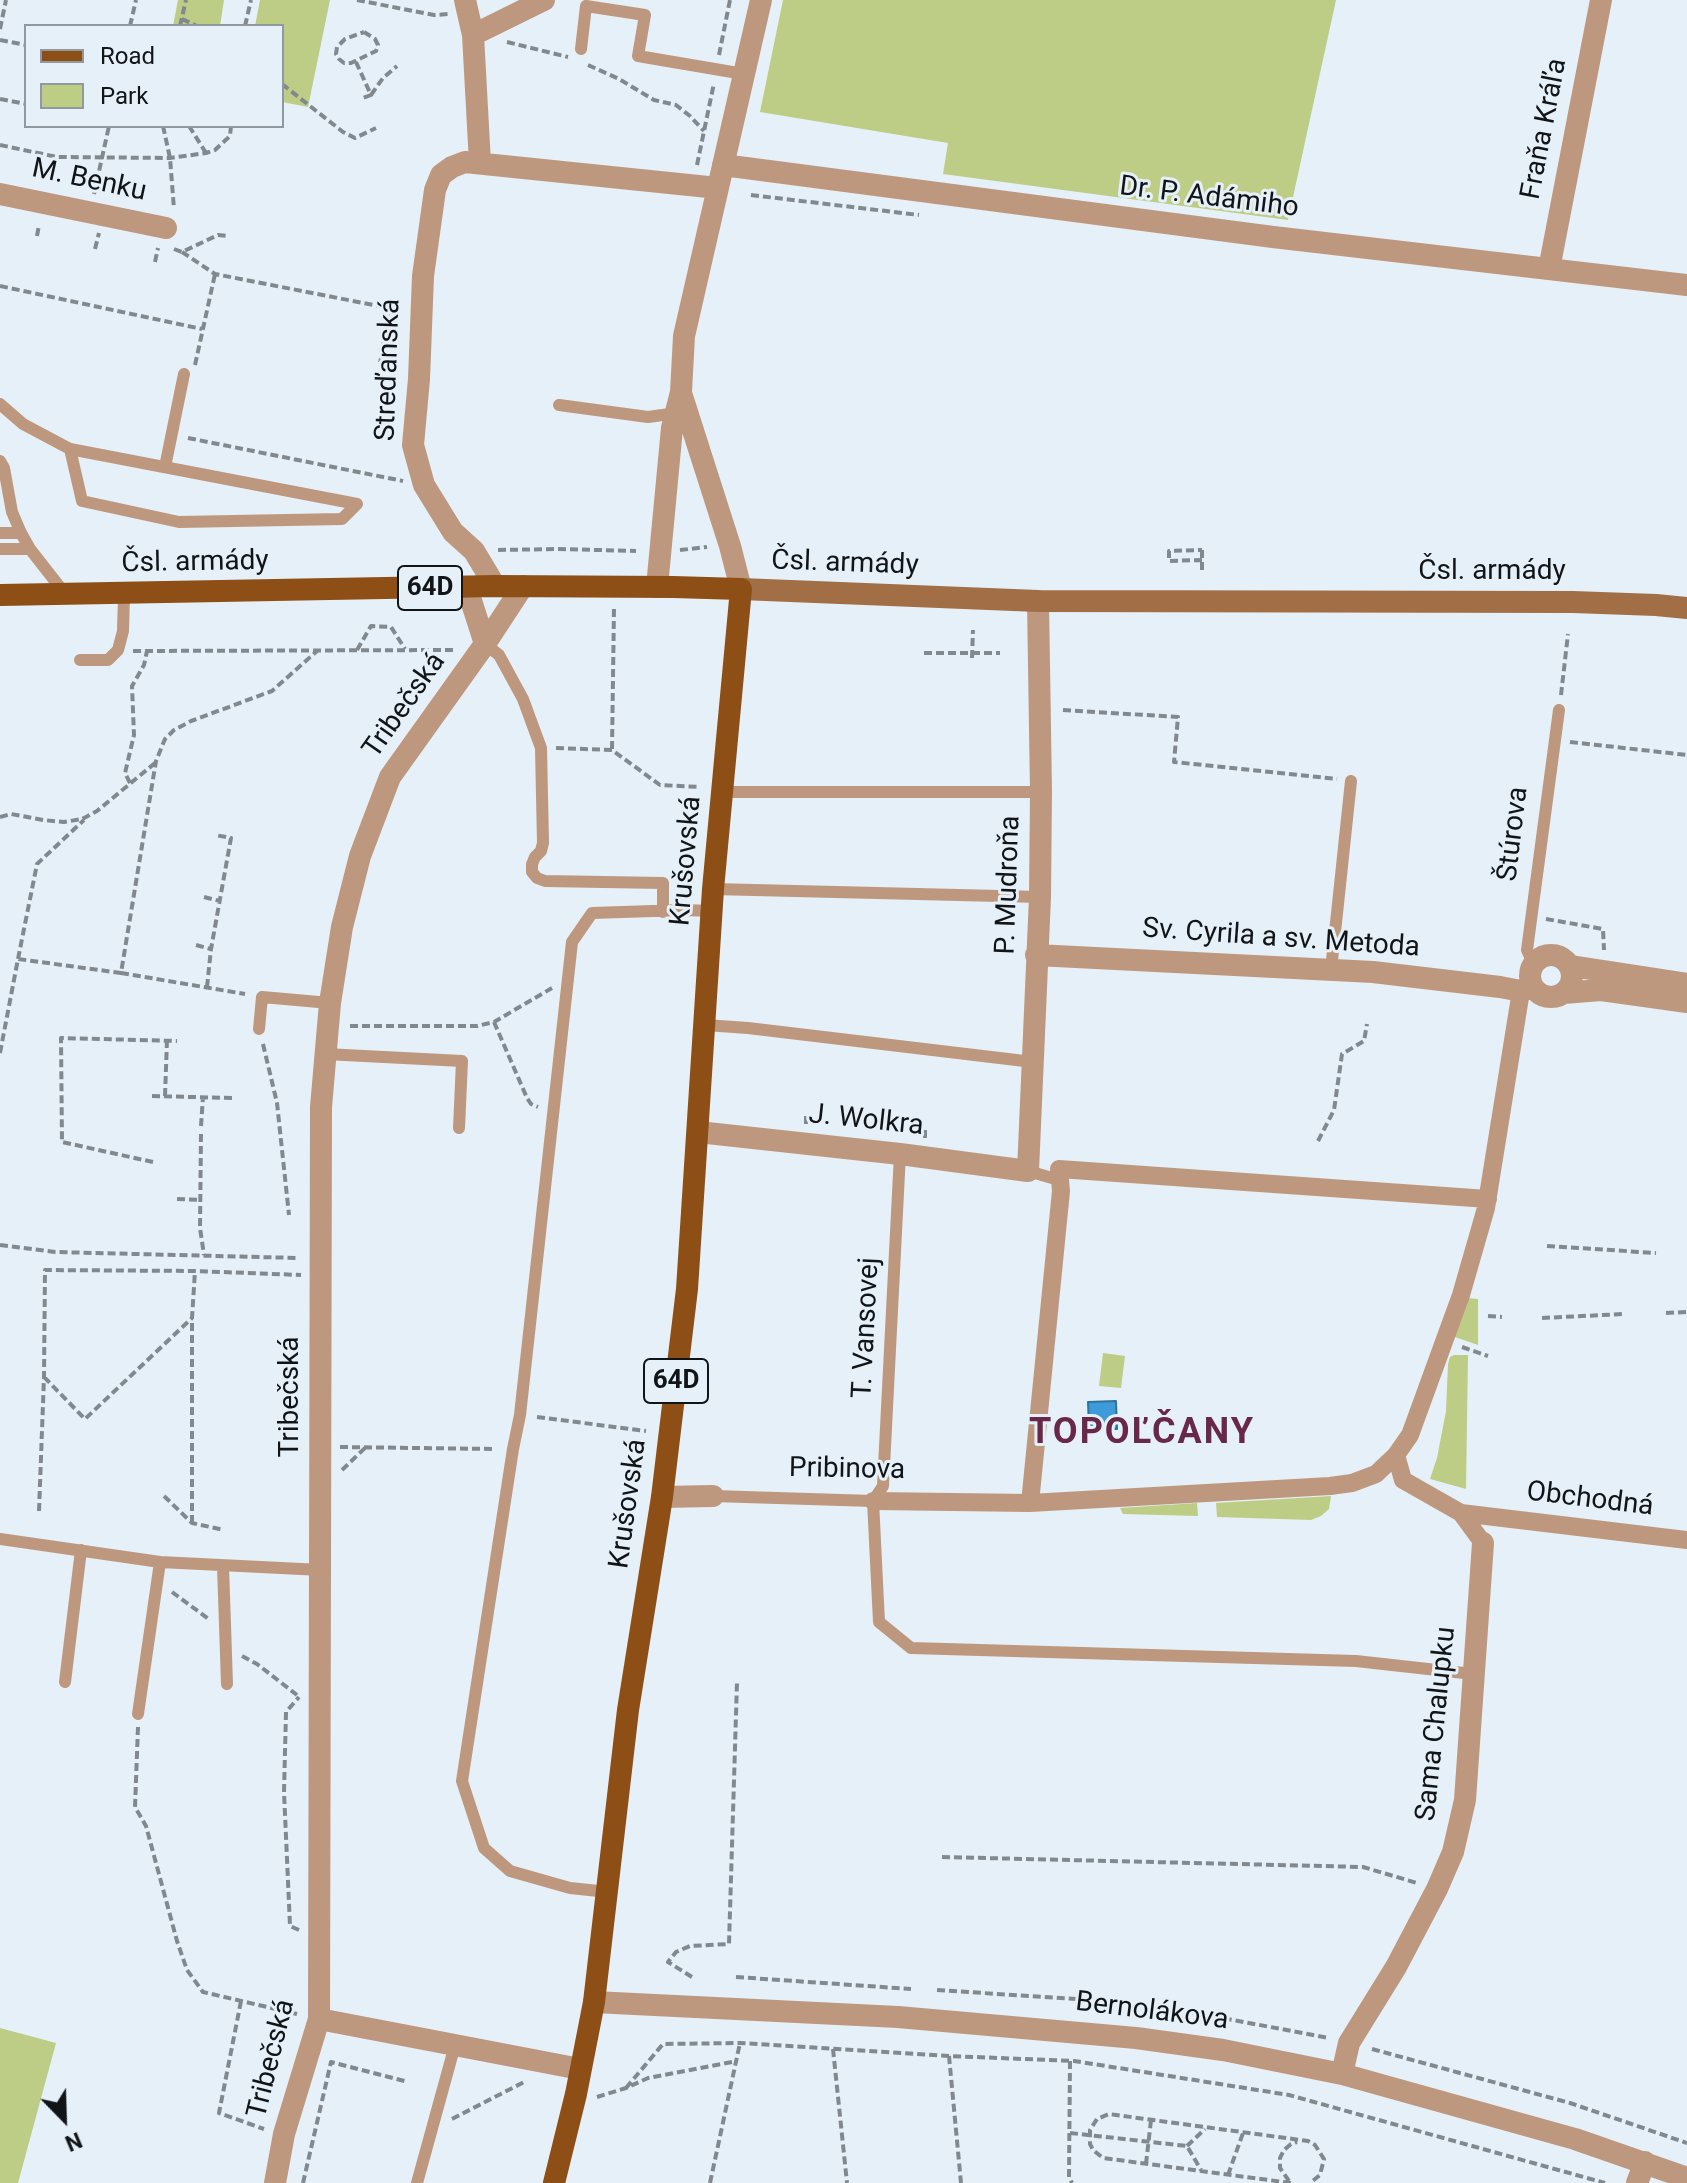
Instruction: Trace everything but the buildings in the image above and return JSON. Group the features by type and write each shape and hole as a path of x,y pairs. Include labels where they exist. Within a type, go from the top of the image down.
{"main road":[{"name":"Čsl. armády","path":"0,595 495,586 657,587 1038,601 1573,602 1687,608"},
{"name":"Krušovská","path":"554,2183 594,2002 628,1710 662,1497 687,1289 713,900 741,589"}],"street":[{"path":"473,35 544,0"},
{"path":"657,587 684,336 761,0"},
{"name":"Fraňa Kráľa","path":"1549,269 1601,0"},
{"path":"466,6 473,35 480,163"},
{"name":"Streďanská","path":"495,586 474,551 453,532 424,485 413,445 423,276 435,190 441,175 465,162 718,188"},
{"name":"Dr. P. Adámiho","path":"723,165 1273,237 1687,285"},
{"name":"M. Benku","path":"0,194 166,228"},
{"path":"679,402 730,546 741,589"},
{"name":"Tribečská","path":"275,2183 284,2134 319,2019 321,1107 330,1003 342,927 357,870 390,777 523,586"},
{"name":"Tribečská","path":"467,588 485,644"},
{"name":"P. Mudroňa","path":"1028,1171 1040,897 1038,601"},
{"name":"Sv. Cyrila a sv. Metoda","path":"1036,955 1373,972 1529,991 1550,997 1601,990 1687,1002"},
{"path":"1483,1543 1461,1513 1403,1480 1396,1455 1410,1435 1445,1341 1487,1203 1533,963 1546,955 1560,956 1571,966 1687,984"},
{"path":"1564,993 1572,981 1571,966"},
{"name":"J. Wolkra","path":"698,1132 1028,1171"},
{"path":"1030,1503 1061,1191 1059,1169 1487,1203"},
{"name":"Pribinova","path":"873,1501 1030,1503 1341,1484 1376,1474 1396,1455"},
{"name":"Pribinova","path":"662,1497 713,1496"},
{"name":"Obchodná","path":"1461,1513 1687,1540"},
{"name":"Sama Chalupku","path":"1342,2074 1349,2043 1396,1967 1453,1852 1465,1800 1483,1543"},
{"name":"Bernolákova","path":"594,2002 898,2017 1136,2038 1223,2050 1342,2074 1575,2139 1641,2173 1687,2178"},
{"path":"319,2019 580,2069"}],"lane":[{"path":"578,54 586,6 645,15 638,56 744,74"},
{"path":"165,467 189,373"},
{"path":"559,405 648,417 679,402"},
{"path":"0,404 23,424 70,449 357,504 342,519 179,522 82,501 70,449"},
{"path":"0,461 4,468 6,512 66,595"},
{"path":"0,533 21,533"},
{"path":"0,549 30,549"},
{"path":"80,660 108,660 118,650 123,631 124,595"},
{"path":"485,644 499,655 523,699 541,748 543,843 532,864 532,872 545,881 663,883 663,912"},
{"name":"Štúrova","path":"1533,963 1527,950 1559,710"},
{"path":"1331,970 1351,781"},
{"path":"722,792 1041,792"},
{"path":"608,1892 570,1888 510,1871 484,1848 462,1781 520,1415 572,942 592,913 683,910 713,900 1040,897"},
{"path":"259,1029 262,997 330,1003"},
{"path":"705,1025 1033,1062"},
{"path":"325,1054 462,1061 459,1128"},
{"name":"T. Vansovej","path":"900,1154 883,1486 873,1501 879,1622 911,1648 1356,1661 1473,1674"},
{"path":"1028,1171 1059,1180"},
{"name":"Pribinova","path":"713,1496 873,1501"},
{"path":"0,1539 160,1562 321,1570"},
{"path":"65,1682 81,1550"},
{"path":"138,1714 160,1562"},
{"path":"223,1566 227,1684"},
{"path":"417,2183 455,2045"}],"path":[{"path":"0,29 6,0"},
{"path":"130,24 136,0"},
{"path":"181,24 186,0"},
{"path":"245,24 251,0"},
{"path":"357,0 434,15 466,6"},
{"path":"182,19 193,24"},
{"path":"364,32 378,45 376,51 356,61 344,63 336,54 337,47 352,35 364,32"},
{"path":"473,35 561,55 578,54"},
{"path":"0,40 24,45"},
{"path":"356,61 371,95"},
{"path":"587,64 654,100 676,105 704,131"},
{"path":"363,98 371,95 383,78 397,66"},
{"path":"284,86 355,138 376,128"},
{"path":"0,99 24,104"},
{"path":"91,212 109,128"},
{"path":"163,128 170,158 175,218 166,228"},
{"path":"190,128 206,153"},
{"path":"0,145 57,157 170,158 215,150 230,136 231,128"},
{"path":"182,252 215,274 389,308 380,364"},
{"path":"189,373 215,274"},
{"path":"0,286 202,329"},
{"path":"185,437 397,481"},
{"path":"673,551 711,546"},
{"path":"1202,560 1169,561 1169,551 1202,549 1202,560 1202,570"},
{"path":"488,550 636,551"},
{"path":"612,750 614,608"},
{"path":"357,650 371,626 391,627 405,650"},
{"path":"972,656 973,630"},
{"path":"1559,710 1568,634"},
{"path":"118,650 460,650"},
{"path":"130,783 125,773 134,735 132,686 148,651"},
{"path":"121,973 156,761 165,739 191,721 272,691 317,651"},
{"path":"924,653 972,656 1000,653"},
{"path":"1063,710 1178,717 1174,762 1351,781"},
{"path":"1555,740 1687,755"},
{"path":"541,748 612,750 660,785 700,787"},
{"path":"0,1053 37,864 92,813 156,761"},
{"path":"0,817 11,814 64,822 82,819 92,813"},
{"path":"207,987 231,838 215,835"},
{"path":"204,897 220,901"},
{"path":"1532,916 1603,929 1604,956"},
{"path":"196,945 211,949"},
{"path":"18,959 262,997"},
{"path":"342,1026 477,1026 494,1022 568,979"},
{"path":"494,1022 527,1098 536,1107 553,1110"},
{"path":"1318,1141 1334,1110 1342,1054 1364,1041 1367,1024"},
{"path":"259,1029 277,1103 289,1215"},
{"path":"153,1162 62,1142 61,1038 177,1041"},
{"path":"165,1096 167,1040"},
{"path":"152,1096 232,1098"},
{"path":"201,1126 203,1097"},
{"path":"201,1134 200,1228 204,1255"},
{"path":"177,1199 200,1200"},
{"path":"0,1245 55,1252 307,1258"},
{"path":"1547,1246 1656,1253"},
{"path":"39,1511 45,1270 302,1275 302,1285"},
{"path":"192,1523 192,1318 195,1271"},
{"path":"1666,1313 1687,1312"},
{"path":"1542,1318 1623,1314"},
{"path":"1488,1316 1502,1317"},
{"path":"44,1377 85,1419 192,1318"},
{"path":"1445,1341 1488,1356"},
{"path":"520,1415 646,1431"},
{"path":"338,1447 513,1449"},
{"path":"338,1473 366,1447"},
{"path":"164,1496 192,1523 224,1530"},
{"path":"157,1581 226,1632"},
{"path":"226,1647 301,1695 286,1712 284,1792 290,1926 301,1931"},
{"path":"692,1977 668,1962 676,1952 690,1946 729,1944 737,1682"},
{"path":"138,1714 135,1807 146,1826 187,1970 203,1992 319,2019"},
{"path":"942,1857 1363,1867 1437,1889"},
{"path":"736,1977 911,1989"},
{"path":"937,1990 1121,2002"},
{"path":"1074,2011 1075,1998"},
{"path":"241,2001 219,2113 267,2130"},
{"path":"1153,2005 1329,2038"},
{"path":"710,2183 740,2043"},
{"path":"626,2088 663,2044 740,2043 1070,2061 1289,2095 1605,2183"},
{"path":"1368,2048 1570,2103 1687,2143"},
{"path":"833,2049 847,2183"},
{"path":"949,2056 961,2183"},
{"path":"597,2097 648,2078 737,2061"},
{"path":"1070,2061 1069,2177 1072,2183"},
{"path":"303,2183 331,2062 408,2082"},
{"path":"432,2129 537,2075"},
{"path":"1292,2183 1103,2158 1093,2150 1087,2135 1092,2124 1103,2116 1116,2115 1308,2141 1321,2151 1324,2159 1320,2175 1310,2183"},
{"path":"1146,2164 1151,2120"},
{"path":"1070,2133 1187,2146 1206,2128"},
{"path":"1228,2175 1243,2133"},
{"path":"1292,2183 1280,2168 1280,2158 1284,2150 1299,2141"},
{"path":"1187,2146 1202,2171"}],"green space":[{"path":"178,0 224,0 220,24 173,24"},
{"path":"260,0 330,0 308,107 284,102 284,24 255,24"},
{"path":"783,0 1336,0 1288,220 943,174 948,143 760,112"},
{"path":"1467,1298 1478,1299 1478,1345 1452,1336"},
{"path":"1103,1353 1125,1356 1121,1388 1099,1386"},
{"path":"1454,1355 1468,1355 1466,1489 1430,1479 1446,1411 1448,1364"},
{"path":"1331,1496 1329,1509 1311,1520 1217,1517 1216,1503"},
{"path":"1197,1503 1198,1516 1123,1514 1120,1508"},
{"path":"0,2028 56,2043 18,2183 0,2183"}],"water":[{"path":"1116,1401 1117,1429 1089,1429 1088,1402"}],"district":[{"name":"TOPOĽČANY","path":"1142,1434"}]}
